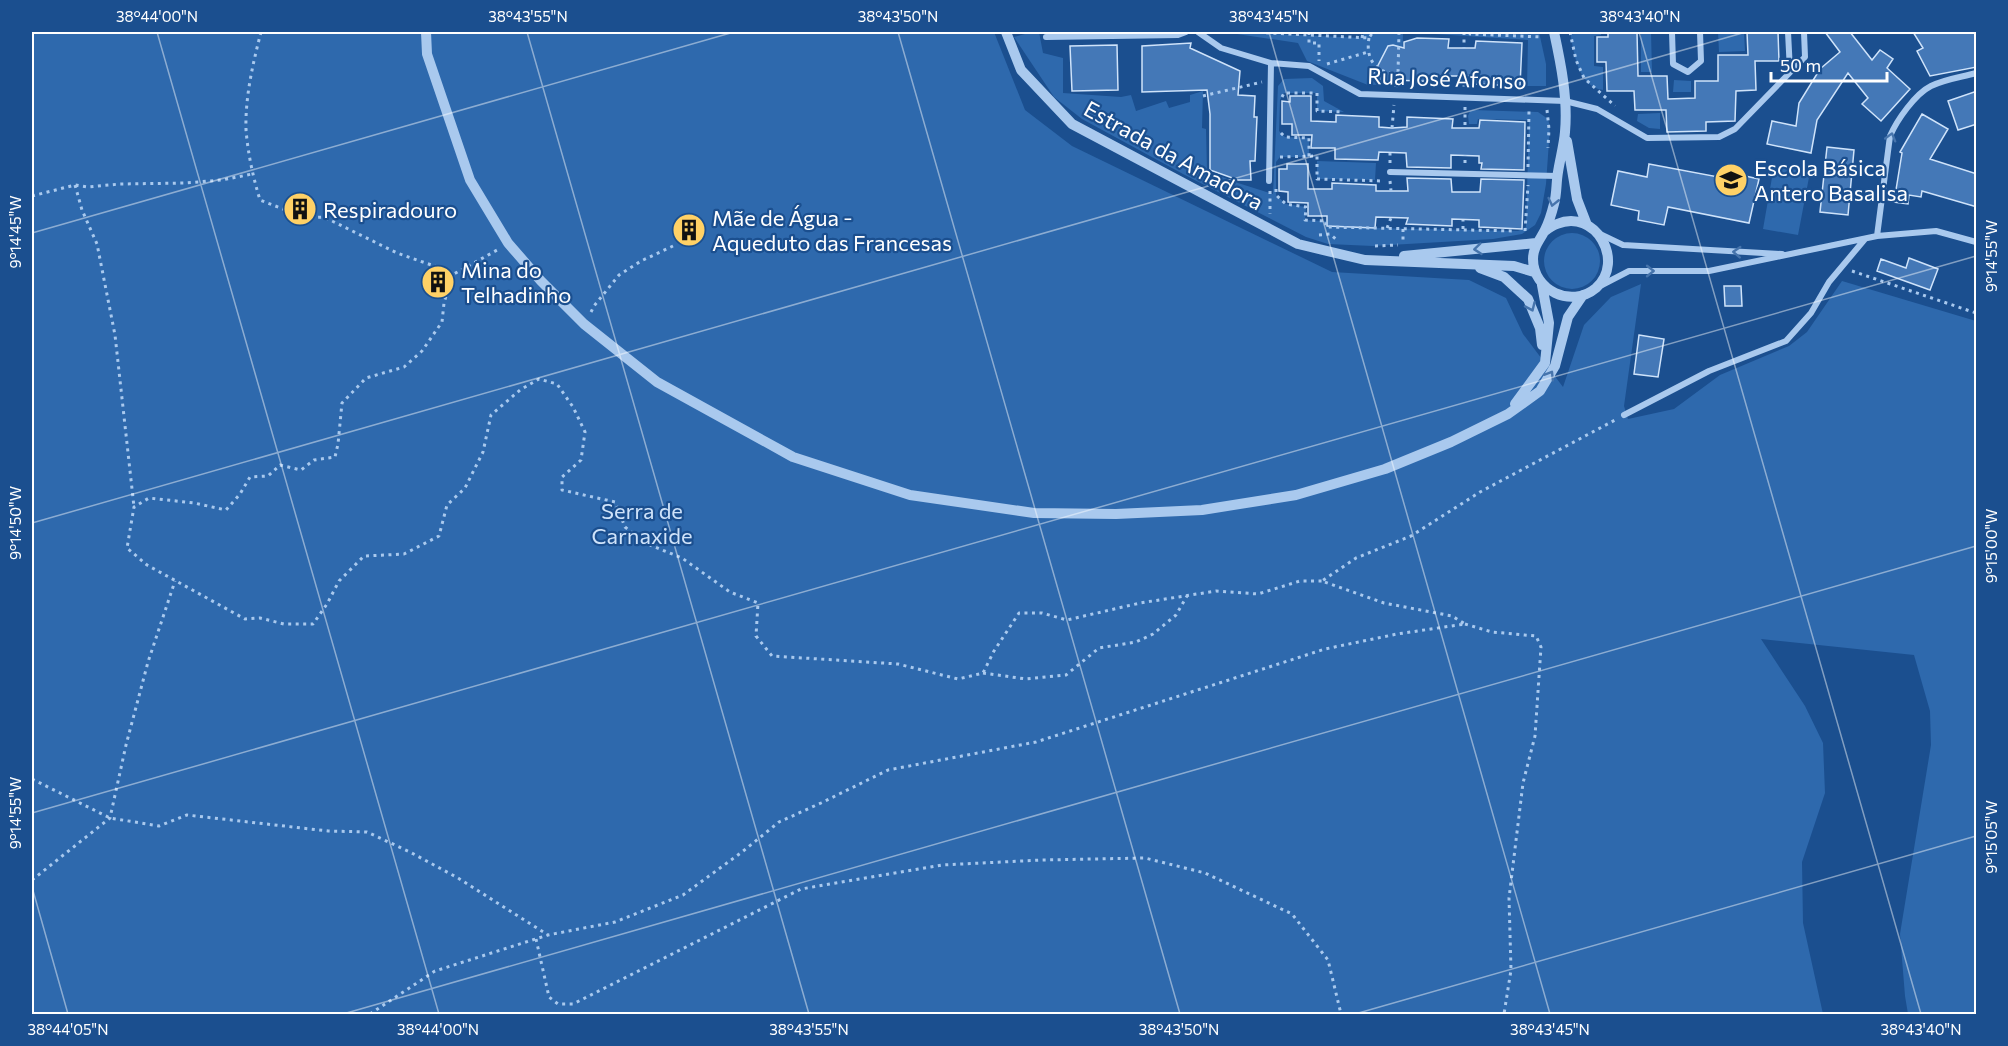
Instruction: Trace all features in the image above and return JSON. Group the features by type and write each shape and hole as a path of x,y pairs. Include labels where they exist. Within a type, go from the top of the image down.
{"street":[{"path":"426,32 427,54 470,180 508,243 541,281 584,324 657,382 793,457 910,495 1034,513 1116,514 1202,510 1296,495 1385,469 1451,442 1508,414 1540,391 1555,366 1568,317 1583,295"},
{"name":"Estrada da Amadora","path":"1006,32 1021,70 1072,124 1298,244 1365,260 1514,266 1534,272"},
{"path":"1046,37 1178,35 1186,32"},
{"name":"Rua José Afonso","path":"1198,32 1221,48 1271,63 1309,66 1360,94 1565,101 1597,109 1647,138 1719,137 1735,129 1805,57 1804,32"},
{"path":"1508,414 1545,363 1549,323 1542,285 1534,272 1533,257 1536,243 1545,231 1555,202 1565,132 1565,101 1554,32"},
{"path":"1672,32 1673,63 1688,72 1701,61 1700,32"},
{"path":"1788,32 1790,71"},
{"path":"1271,63 1273,183"},
{"path":"1877,236 1890,136 1896,123 1923,91 1933,85 1977,73"},
{"path":"1565,132 1577,199 1587,225"},
{"path":"1390,172 1558,176"},
{"path":"1545,231 1558,223 1573,221 1587,225 1599,234 1623,245 1795,254"},
{"path":"1542,285 1554,294 1568,297 1583,295 1629,271 1708,271 1877,236 1936,231 1977,242"},
{"path":"1596,288 1605,276 1609,261 1606,247 1599,234"},
{"path":"1624,415 1708,371 1786,341 1810,313 1829,282 1866,239"},
{"name":"Estrada da Amadora","path":"1365,260 1536,243"},
{"path":"1468,264 1504,277 1528,299 1540,328 1545,363"}],"path":[{"path":"261,32 251,75 246,128 252,174 260,200 306,218 324,217 397,254 440,268 452,275"},
{"path":"1251,32 1369,38"},
{"path":"1362,38 1363,32"},
{"path":"1373,32 1369,38 1368,52 1372,62 1388,74 1398,74"},
{"path":"1392,128 1398,74 1399,32"},
{"path":"1464,32 1464,49"},
{"path":"1470,32 1470,34 1542,37"},
{"path":"1570,32 1576,60 1584,78 1620,110"},
{"path":"1309,34 1309,43 1320,43 1319,62 1326,64 1368,52"},
{"path":"1203,96 1270,80"},
{"path":"1280,100 1284,93 1317,93 1317,111 1344,112"},
{"path":"1465,98 1465,128"},
{"path":"1547,100 1550,129 1548,152"},
{"path":"1526,231 1529,111"},
{"path":"1279,131 1285,137 1309,138 1309,156"},
{"path":"1276,162 1280,157 1317,156 1317,179 1390,181"},
{"path":"1390,172 1390,191"},
{"path":"32,196 75,185 87,187 186,183 222,180 252,174"},
{"path":"1270,219 1273,183"},
{"path":"1273,183 1276,195 1286,204 1306,207 1305,220 1326,221 1326,227 1526,231"},
{"path":"75,185 82,210 97,244 115,335 134,507 127,548 147,565 245,619 260,618 284,624 313,624 339,581 364,556 404,554 439,536 447,505 465,488 483,452 491,415 520,390 539,379 557,384 573,406 585,432 581,460 562,477 562,489 615,502 625,527 645,543 682,558 730,592 758,603 756,636 772,656 898,664 958,679 983,673 1026,679 1065,675 1099,648 1136,642 1153,634 1176,615 1187,596"},
{"path":"1388,228 1391,218"},
{"path":"1463,219 1463,229"},
{"path":"1373,246 1403,245 1403,229"},
{"path":"1511,236 1526,231"},
{"path":"1312,236 1330,234 1344,246"},
{"path":"134,507 149,498 194,503 226,510 240,494 250,477 268,476 280,465 301,470 314,460 335,457 342,403 366,378 404,367 422,351 442,322 444,303 452,275 508,243"},
{"path":"584,324 594,306 619,275 641,261 673,246"},
{"path":"1841,268 1894,284 1977,314"},
{"path":"1322,581 1356,558 1411,536 1480,492 1624,415"},
{"path":"32,880 110,818 148,662 175,581"},
{"path":"983,673 994,651 1019,614 1042,613 1067,620 1140,603 1216,591 1258,594 1300,581 1322,581 1384,603 1452,616 1465,624 1492,632 1536,636 1541,647 1535,736 1524,783 1509,898 1511,970 1504,1014"},
{"path":"370,1014 435,971 548,935 615,922 683,895 779,822 888,770 1036,742 1325,649 1397,634 1465,624"},
{"path":"32,779 110,818 159,826 187,815 328,831 367,832 458,878 548,935"},
{"path":"536,939 549,997 558,1004 573,1005 684,946 801,889 942,865 1145,858 1205,873 1292,914 1328,960 1341,1014"}],"green space":[{"name":"Serra de Carnaxide","path":"32,32 994,32 1025,110 1072,146 1332,272 1469,280 1506,298 1523,334 1563,387 1584,325 1611,297 1641,284 1624,406 1628,419 1674,409 1720,375 1789,346 1807,332 1842,281 1976,321 1976,1014 1908,1014 1900,934 1931,745 1930,711 1914,655 1761,639 1805,706 1823,743 1825,793 1802,862 1803,923 1823,1014 32,1014"},
{"path":"1039,32 1043,53 1063,58 1063,93 1121,97 1131,95 1136,111 1166,101 1169,108 1190,102 1190,95 1203,91 1202,128 1206,129 1207,171 1273,194 1278,86 1284,79 1312,78 1323,86 1324,101 1344,112 1317,111 1317,93 1284,93 1280,100 1279,131 1285,137 1309,138 1309,157 1280,157 1276,162 1276,195 1286,204 1306,207 1305,220 1326,221 1326,227 1518,231 1526,227 1529,120 1478,119 1477,124 1469,124 1468,116 1473,110 1538,112 1548,119 1550,127 1546,184 1541,213 1535,225 1522,234 1493,239 1373,246 1328,244 1306,237 1082,119 1054,97 1014,37"},
{"path":"1232,32 1362,38 1363,32 1403,32 1402,84 1368,85 1307,61 1298,43"},
{"path":"1403,32 1539,32 1546,64 1546,86 1527,86 1528,40"},
{"path":"1570,32 1601,32 1601,35 1594,36 1594,66 1603,67 1603,90 1587,82 1582,75 1575,58"},
{"path":"1641,32 1651,32 1652,72 1641,72"},
{"path":"1718,32 1744,32 1745,51 1719,52"},
{"path":"1674,80 1691,81 1691,92 1673,92"},
{"path":"1660,113 1660,129 1649,128 1637,121 1638,114"},
{"path":"1317,161 1376,163 1375,180 1317,179"},
{"path":"1774,166 1810,172 1798,235 1763,229"},
{"path":"1572,233 1583,235 1592,241 1598,250 1600,261 1598,272 1592,281 1583,287 1572,289 1561,287 1552,281 1546,272 1544,261 1546,250 1552,241 1561,235"}],"building":[{"path":"1608,32 1637,32 1638,76 1667,76 1668,99 1695,98 1695,81 1718,81 1718,55 1748,55 1747,32 1778,32 1779,61 1755,61 1756,90 1736,91 1735,121 1706,122 1706,131 1667,132 1666,110 1635,110 1634,91 1607,91 1606,62 1597,62 1597,37 1608,37"},
{"path":"1825,32 1850,32 1872,60 1880,50 1893,59 1887,68 1910,89 1881,121 1862,104 1868,98 1848,73 1817,120 1811,153 1767,144 1772,121 1796,126 1799,103 1820,69 1840,52"},
{"path":"1913,32 1977,32 1977,67 1930,76 1917,51 1923,48"},
{"path":"1417,38 1449,39 1448,48 1475,48 1476,41 1522,43 1520,86 1475,84 1476,76 1448,76 1448,82 1392,80 1393,82 1384,82 1372,77 1388,46 1404,48 1404,42"},
{"path":"1191,43 1190,48 1240,71 1238,95 1255,96 1254,117 1257,117 1255,161 1250,161 1251,180 1238,180 1210,170 1210,114 1207,90 1142,92 1142,46"},
{"path":"1117,45 1118,90 1072,91 1070,46"},
{"path":"1977,91 1977,124 1958,130 1948,101"},
{"path":"1290,96 1311,96 1311,121 1336,122 1336,115 1379,117 1379,127 1392,128 1407,127 1407,117 1453,119 1452,128 1479,128 1480,120 1525,122 1524,170 1481,169 1482,163 1479,163 1479,156 1451,155 1451,168 1407,167 1406,153 1379,152 1378,160 1335,159 1335,148 1311,148 1312,135 1292,135 1292,124 1282,124 1282,101 1290,102"},
{"path":"1922,114 1948,129 1930,159 1977,174 1977,207 1922,191 1921,197 1909,195 1908,204 1894,202 1902,153 1900,152"},
{"path":"1827,147 1854,150 1848,215 1820,212"},
{"path":"1287,164 1308,164 1308,189 1332,189 1332,183 1376,185 1376,191 1408,191 1407,178 1451,179 1452,192 1480,192 1481,179 1524,180 1522,229 1479,227 1479,220 1452,219 1452,226 1406,224 1408,218 1376,217 1375,228 1327,226 1327,216 1308,216 1308,203 1288,202 1288,192 1279,191 1279,169 1287,169"},
{"path":"1649,164 1734,180 1736,174 1759,179 1749,223 1668,207 1664,225 1638,220 1639,211 1611,205 1618,171 1647,177"},
{"name":"Mãe de Água - Aqueduto das Francesas","path":"689,219 697,222 700,230 697,238 689,241 681,238 678,230 681,222"},
{"path":"1909,258 1938,269 1930,290 1877,271 1881,259 1906,268"},
{"name":"Mina do Telhadinho","path":"438,273 444,276 447,282 444,288 438,291 432,288 429,282 432,276"},
{"path":"1724,286 1741,286 1742,306 1725,306"},
{"path":"1639,335 1664,339 1658,377 1634,374"}],"place":[{"name":"Escola Básica Antero Basalisa","path":"1731,180"},
{"name":"Respiradouro","path":"300,209"},
{"name":"Mãe de Água - Aqueduto das Francesas","path":"689,230"},
{"name":"Mina do Telhadinho","path":"438,282"}]}
